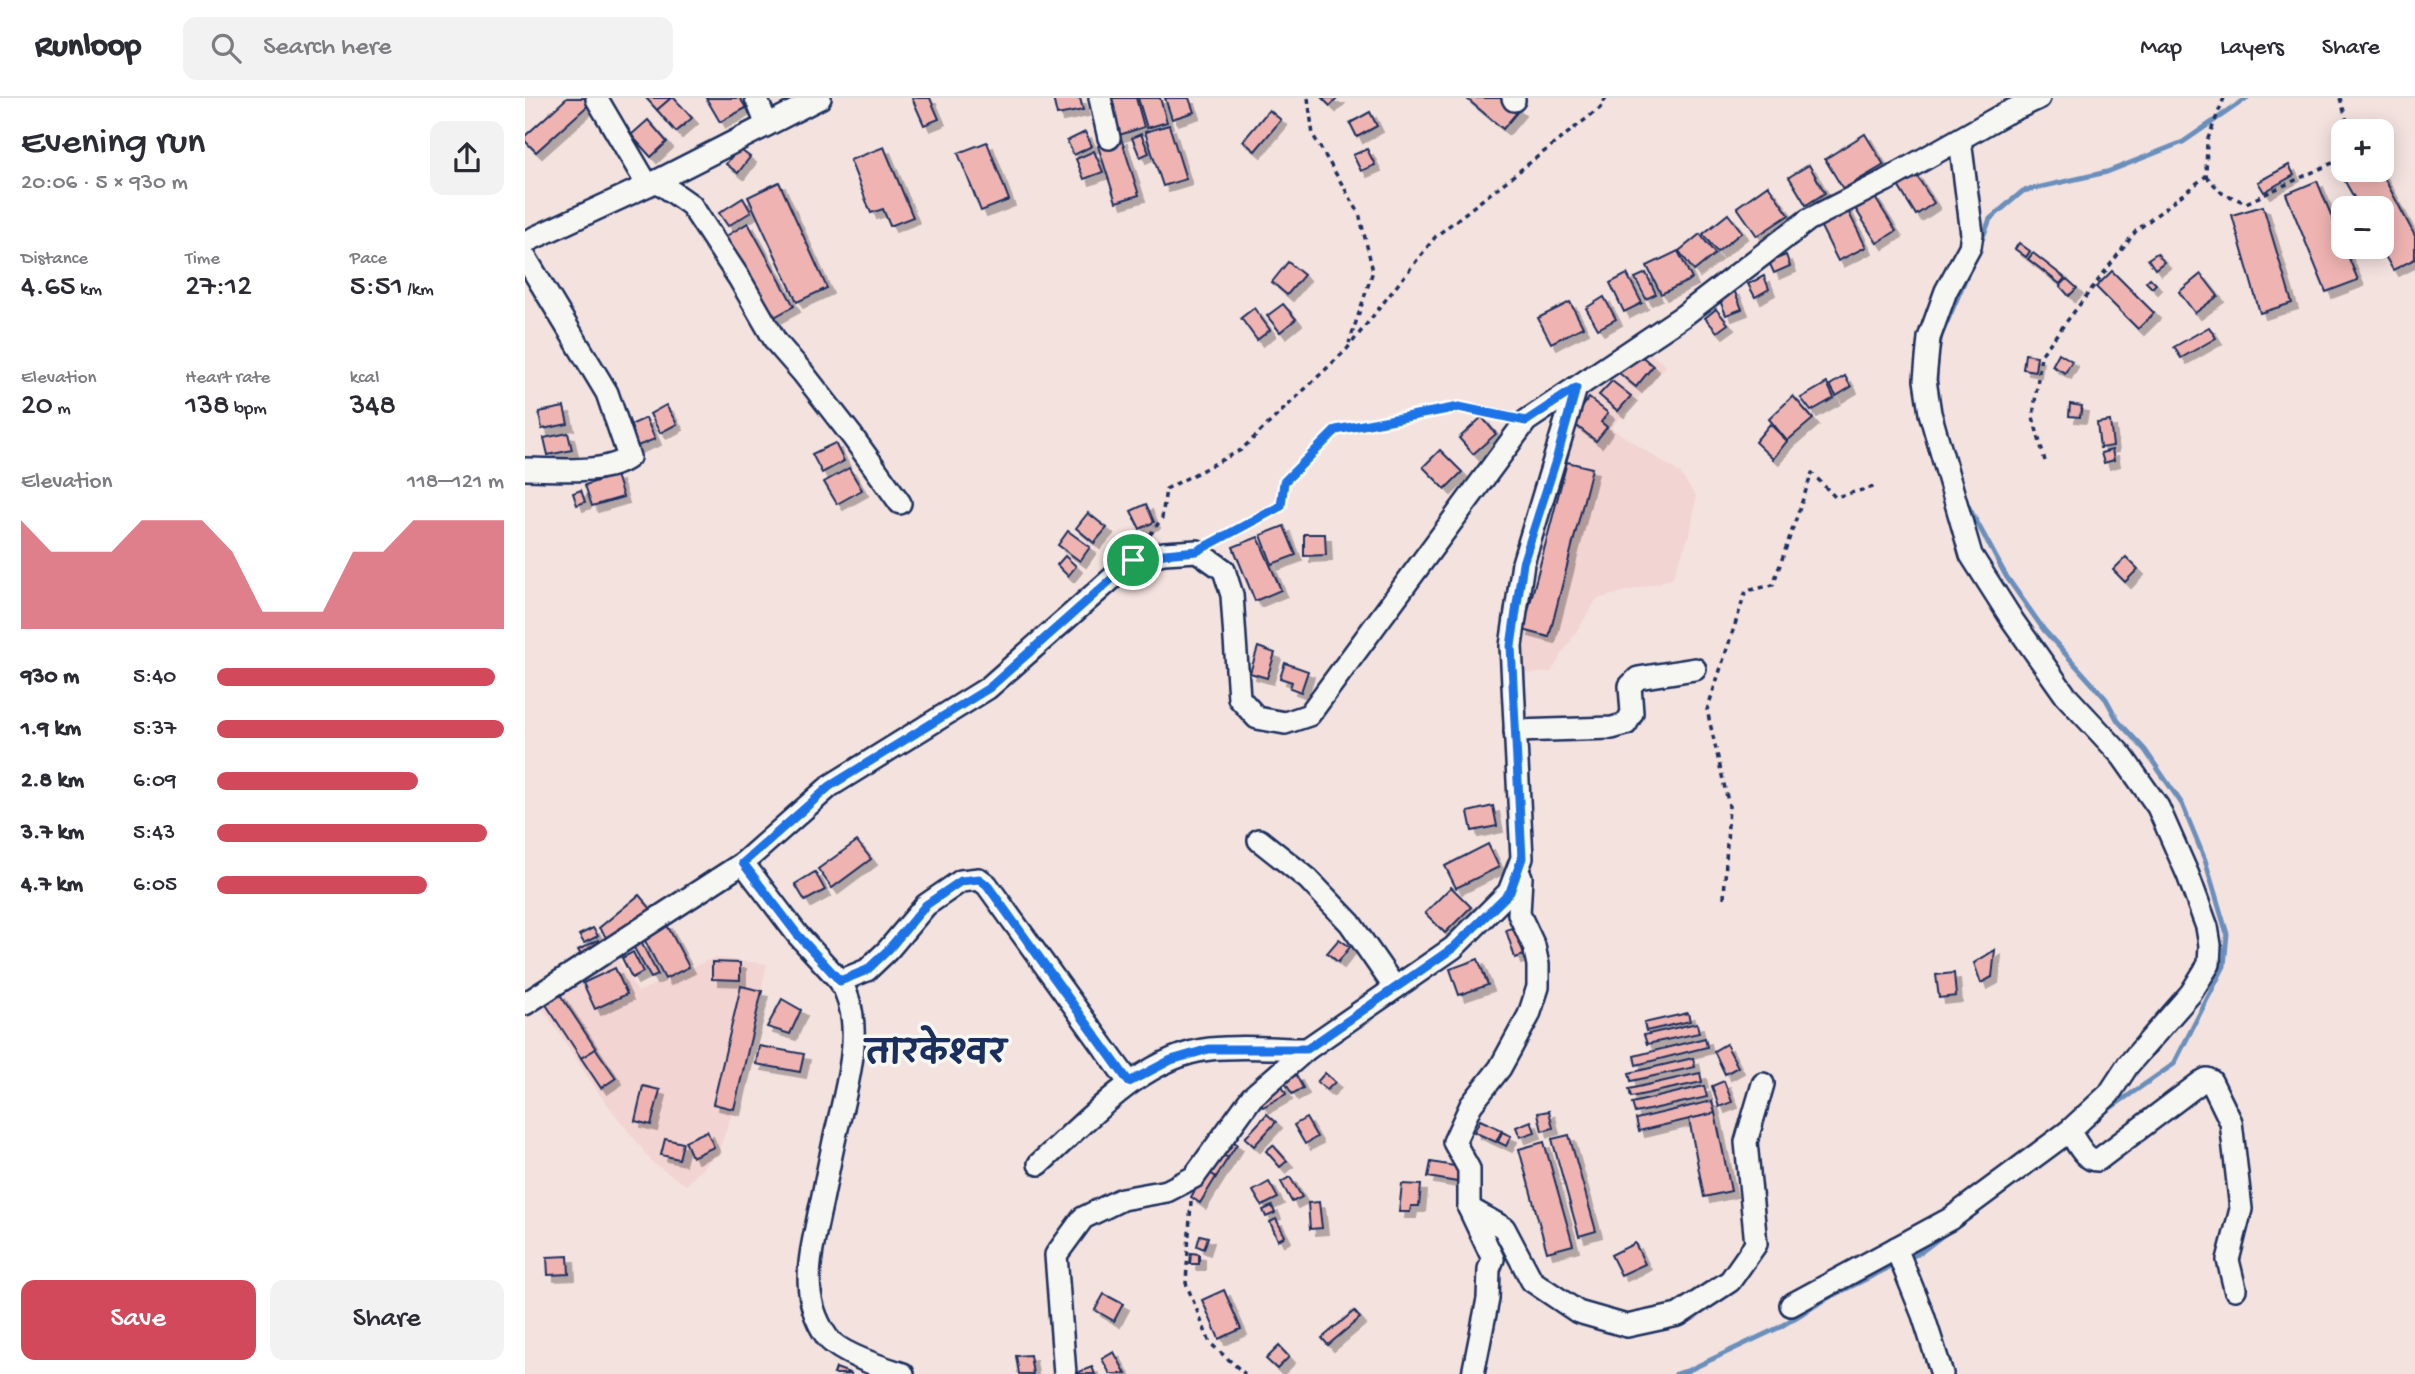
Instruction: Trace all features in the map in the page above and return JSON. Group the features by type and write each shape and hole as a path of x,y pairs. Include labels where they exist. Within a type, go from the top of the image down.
{"street":[{"path":"756,98 767,125"},
{"path":"525,242 820,98"},
{"path":"1100,98 1109,138"},
{"path":"525,1004 743,863 830,786 989,688 1133,560 1197,551 1224,570 1232,594 1240,698 1257,718 1285,723 1309,715 1526,421 1683,316 1808,220 2004,114 2039,98"},
{"path":"597,99 652,182 691,205 739,278 776,342 844,425 899,503"},
{"path":"1791,1305 1950,1219 2069,1131 2109,1094 2128,1065 2191,993 2209,964 2210,945 2197,898 2158,807 2122,756 2066,696 1971,555 1930,413 1925,380 1929,338 1946,291 1970,247 1972,234 1960,140"},
{"path":"525,257 607,393 629,457 621,463 587,469 525,469"},
{"path":"1473,1374 1488,1299 1489,1269 1493,1259 1469,1208 1469,1169 1454,1142 1471,1105 1500,1069 1529,1015 1538,987 1538,965 1534,947 1519,914 1522,858 1511,646 1523,563 1576,388"},
{"path":"1515,731 1612,728 1626,724 1632,713 1630,686 1637,678 1695,669"},
{"path":"1259,839 1308,879 1350,923 1395,988"},
{"path":"1065,1374 1056,1255 1083,1217 1122,1199 1167,1191 1194,1178 1252,1097 1307,1049 1453,948 1510,892 1522,858"},
{"path":"743,863 797,934 840,981 848,995 854,1023 849,1074 808,1266 811,1303 828,1339 857,1357 902,1374"},
{"path":"840,981 867,970 888,950 926,905 961,881 979,879 987,885 1129,1082"},
{"path":"1039,1164 1129,1082 1171,1060 1209,1049 1307,1049"},
{"path":"2069,1131 2087,1158 2093,1161 2104,1157 2201,1082 2207,1079 2211,1081 2231,1122 2241,1209 2228,1260 2235,1289"},
{"path":"1469,1208 1504,1228 1532,1281 1578,1312 1627,1326 1678,1315 1730,1281 1756,1244 1746,1142 1763,1084"},
{"path":"1896,1248 1923,1315 1942,1374"}],"path":[{"path":"1308,98 1313,135 1359,213 1373,271 1347,349"},
{"path":"1133,560 1162,519 1165,489 1241,450 1347,349 1436,236 1599,108 1606,98"},
{"path":"2224,98 2207,141 2206,176 2222,193 2246,204 2331,164"},
{"path":"2340,98 2346,119"},
{"path":"2045,461 2033,417 2041,355 2136,231 2206,176"},
{"path":"1197,551 1281,506 1284,482 1336,430 1459,407 1526,421"},
{"path":"1724,898 1729,806 1707,710 1746,591 1773,585 1812,473 1835,497 1874,487"},
{"path":"1194,1178 1188,1229 1186,1283 1210,1343 1245,1374"}],"shaded area":[{"path":"1636,341 1666,366 1611,428 1680,473 1696,497 1691,530 1672,579 1597,599 1551,672 1510,675 1510,635 1566,416"},
{"path":"617,958 638,992 713,958 767,964 734,1109 718,1152 686,1185 653,1163 598,1092 539,1003"}],"building":[{"path":"567,98 590,98 593,101 536,152 525,141 525,136"},
{"path":"646,98 671,98 657,110"},
{"path":"671,98 692,118 676,132 657,110"},
{"path":"706,98 740,98 746,108 720,122"},
{"path":"912,98 930,98 939,119 924,125"},
{"path":"1053,98 1080,98 1083,110 1057,115"},
{"path":"1104,98 1136,98 1144,127 1116,136"},
{"path":"1138,98 1160,98 1167,122 1147,128"},
{"path":"1165,98 1189,98 1194,112 1172,119"},
{"path":"1322,98 1338,98 1330,106"},
{"path":"1466,98 1504,98 1519,110 1503,129"},
{"path":"1269,110 1281,120 1255,151 1243,141"},
{"path":"1370,112 1377,126 1357,137 1350,123"},
{"path":"648,120 667,142 651,157 631,135"},
{"path":"1169,125 1186,179 1163,186 1145,132"},
{"path":"1085,132 1092,146 1074,155 1067,141"},
{"path":"1141,134 1149,153 1140,157 1132,138"},
{"path":"1865,134 1884,165 1843,189 1825,159"},
{"path":"1121,138 1139,195 1116,202 1098,146"},
{"path":"987,142 1009,200 981,211 958,153"},
{"path":"884,147 913,217 890,226 883,209 871,213 850,160"},
{"path":"738,148 750,157 738,173 726,164"},
{"path":"1367,149 1375,165 1361,171 1353,155"},
{"path":"1094,151 1103,172 1084,179 1076,159"},
{"path":"1809,165 1825,193 1806,205 1789,177"},
{"path":"2289,165 2294,175 2264,192 2258,182"},
{"path":"1915,173 1934,203 1916,215 1897,184"},
{"path":"2317,181 2331,215 2331,259 2349,259 2358,280 2326,292 2286,194"},
{"path":"779,182 827,288 797,302 748,197"},
{"path":"2345,182 2386,182 2394,196 2353,196"},
{"path":"1768,185 1789,215 1757,236 1737,207"},
{"path":"1874,196 1896,231 1877,243 1855,208"},
{"path":"2394,196 2415,236 2415,259 2393,270 2387,259 2394,259"},
{"path":"743,198 751,212 728,226 719,213"},
{"path":"2263,206 2292,303 2260,313 2232,215"},
{"path":"1846,207 1866,247 1838,261 1818,221"},
{"path":"1728,214 1742,232 1717,252 1703,234"},
{"path":"748,223 794,306 769,320 723,238"},
{"path":"1700,234 1715,254 1694,271 1679,251"},
{"path":"2019,243 2030,251 2026,257 2015,249"},
{"path":"1678,251 1692,279 1661,294 1647,266"},
{"path":"2033,253 2065,278 2060,284 2028,259"},
{"path":"2157,253 2164,262 2155,269 2148,259"},
{"path":"1786,255 1790,266 1774,273 1769,262"},
{"path":"1288,262 1304,275 1287,295 1272,282"},
{"path":"2112,271 2154,313 2138,329 2096,287"},
{"path":"1646,273 1656,294 1646,299 1635,278"},
{"path":"1627,274 1642,303 1624,312 1610,283"},
{"path":"2201,274 2218,296 2195,313 2179,292"},
{"path":"1764,276 1769,289 1755,297 1748,284"},
{"path":"2150,278 2156,284 2152,288 2146,282"},
{"path":"2067,279 2077,288 2069,296 2060,286"},
{"path":"1734,290 1742,309 1726,315 1718,296"},
{"path":"1604,297 1616,319 1598,329 1586,308"},
{"path":"1570,302 1583,327 1551,343 1538,318"},
{"path":"1283,304 1296,319 1280,332 1267,316"},
{"path":"1254,308 1270,330 1257,340 1241,318"},
{"path":"1716,309 1728,324 1717,332 1705,318"},
{"path":"2209,327 2216,338 2181,358 2174,347"},
{"path":"1637,352 1653,366 1636,387 1619,373"},
{"path":"2059,353 2072,361 2065,373 2052,366"},
{"path":"2025,354 2037,356 2035,371 2023,369"},
{"path":"1845,376 1851,387 1836,396 1830,385"},
{"path":"1612,381 1631,396 1618,411 1599,395"},
{"path":"1827,383 1834,398 1811,411 1801,398"},
{"path":"1793,396 1813,419 1787,441 1769,419"},
{"path":"1589,398 1608,413 1601,422 1607,427 1596,441 1572,422"},
{"path":"2070,404 2082,406 2080,417 2069,416"},
{"path":"666,405 677,424 660,433 650,414"},
{"path":"564,407 568,424 542,429 539,412"},
{"path":"1482,417 1496,434 1473,454 1459,438"},
{"path":"646,418 655,439 635,447 626,427"},
{"path":"2110,421 2113,446 2100,448 2097,423"},
{"path":"1770,424 1787,441 1773,459 1755,442"},
{"path":"568,433 572,450 548,455 544,438"},
{"path":"835,443 844,461 822,473 812,454"},
{"path":"1440,450 1462,472 1445,489 1423,467"},
{"path":"2112,450 2114,460 2104,463 2101,453"},
{"path":"1567,462 1592,468 1549,637 1523,630"},
{"path":"849,468 862,490 837,504 824,482"},
{"path":"616,475 623,497 592,506 585,485"},
{"path":"581,490 585,502 577,505 573,493"},
{"path":"1146,504 1154,522 1140,529 1131,511"},
{"path":"1088,513 1107,528 1094,543 1076,528"},
{"path":"1284,526 1296,555 1272,564 1261,535"},
{"path":"1068,531 1090,547 1080,561 1058,545"},
{"path":"1304,534 1325,534 1326,555 1304,556"},
{"path":"1258,537 1281,590 1255,601 1233,547"},
{"path":"1065,556 1076,566 1068,576 1057,565"},
{"path":"2126,557 2138,569 2125,582 2113,570"},
{"path":"1258,647 1275,653 1267,678 1250,673"},
{"path":"1285,663 1308,671 1301,692 1290,688 1292,682 1280,678"},
{"path":"1493,806 1497,826 1472,831 1468,812"},
{"path":"857,841 871,859 832,888 818,869"},
{"path":"1488,844 1499,867 1456,888 1445,866"},
{"path":"815,872 825,890 805,901 795,884"},
{"path":"1451,887 1471,907 1445,933 1425,913"},
{"path":"639,895 651,909 610,942 599,928"},
{"path":"666,923 689,967 665,979 642,935"},
{"path":"1518,926 1527,954 1515,958 1506,930"},
{"path":"593,928 598,936 584,943 579,935"},
{"path":"1339,939 1350,947 1338,962 1327,953"},
{"path":"598,940 602,948 583,958 578,950"},
{"path":"641,942 658,975 651,978 633,946"},
{"path":"1995,950 1992,977 1981,983 1974,963"},
{"path":"633,952 643,972 632,978 622,958"},
{"path":"1478,959 1488,985 1459,995 1450,969"},
{"path":"712,962 740,963 740,980 712,979"},
{"path":"615,968 627,994 595,1009 583,983"},
{"path":"1954,973 1956,996 1939,998 1936,975"},
{"path":"741,986 762,991 734,1109 713,1104"},
{"path":"559,993 596,1049 581,1058 545,1003"},
{"path":"782,999 801,1010 790,1034 767,1027"},
{"path":"1688,1013 1690,1021 1646,1031 1644,1023"},
{"path":"1697,1023 1699,1033 1647,1044 1644,1035"},
{"path":"1705,1038 1707,1047 1636,1065 1634,1056"},
{"path":"1726,1044 1738,1067 1725,1074 1714,1051"},
{"path":"759,1046 804,1054 800,1072 756,1064"},
{"path":"596,1049 616,1078 601,1088 581,1058"},
{"path":"1693,1058 1695,1067 1631,1081 1629,1073"},
{"path":"1325,1073 1335,1082 1327,1090 1317,1082"},
{"path":"1700,1073 1702,1082 1631,1097 1629,1089"},
{"path":"1296,1075 1303,1088 1292,1094 1284,1081"},
{"path":"1724,1081 1732,1102 1719,1107 1712,1086"},
{"path":"1281,1084 1286,1094 1263,1107 1257,1097"},
{"path":"643,1086 660,1090 651,1125 635,1121"},
{"path":"1704,1086 1707,1097 1635,1113 1632,1103"},
{"path":"1712,1101 1715,1113 1639,1131 1636,1119"},
{"path":"1549,1111 1553,1128 1542,1131 1538,1113"},
{"path":"1715,1113 1731,1191 1704,1197 1689,1119"},
{"path":"1267,1114 1276,1122 1254,1146 1245,1138"},
{"path":"1306,1118 1317,1137 1305,1144 1294,1125"},
{"path":"1480,1120 1502,1130 1496,1142 1474,1132"},
{"path":"1531,1121 1535,1132 1520,1137 1516,1127"},
{"path":"707,1131 714,1147 692,1157 685,1141"},
{"path":"1502,1132 1511,1136 1506,1146 1498,1142"},
{"path":"1569,1135 1596,1231 1579,1236 1552,1139"},
{"path":"1228,1138 1237,1144 1228,1158 1219,1152"},
{"path":"665,1139 683,1143 679,1159 661,1155"},
{"path":"1544,1142 1573,1245 1547,1252 1519,1149"},
{"path":"1273,1145 1287,1161 1280,1167 1266,1151"},
{"path":"1219,1152 1228,1158 1216,1177 1207,1171"},
{"path":"1431,1162 1460,1167 1457,1182 1428,1177"},
{"path":"1207,1171 1216,1177 1200,1203 1191,1197"},
{"path":"1290,1177 1302,1197 1292,1202 1281,1182"},
{"path":"1269,1182 1278,1198 1262,1206 1253,1191"},
{"path":"1402,1184 1421,1185 1419,1206 1411,1206 1410,1212 1399,1212"},
{"path":"1319,1202 1322,1228 1310,1229 1308,1203"},
{"path":"1272,1206 1275,1213 1266,1217 1263,1210"},
{"path":"1276,1219 1285,1236 1278,1240 1270,1222"},
{"path":"1200,1235 1208,1237 1204,1249 1197,1246"},
{"path":"1635,1243 1645,1264 1621,1275 1611,1255"},
{"path":"1191,1253 1199,1254 1199,1264 1190,1264"},
{"path":"568,1256 569,1274 548,1275 547,1257"},
{"path":"1224,1290 1241,1329 1219,1339 1202,1300"},
{"path":"1104,1294 1123,1304 1114,1321 1095,1310"},
{"path":"1354,1311 1360,1318 1328,1345 1322,1338"},
{"path":"1279,1346 1289,1357 1277,1369 1266,1359"},
{"path":"1114,1352 1126,1374 1110,1374 1102,1359"},
{"path":"1030,1355 1033,1374 1019,1374 1016,1356"},
{"path":"1092,1367 1095,1374 1074,1374"},
{"path":"836,1368 852,1374 834,1374"}],"waterway":[{"path":"1980,244 1990,219 2023,191 2107,172 2183,142 2247,98"},
{"path":"1937,355 1941,336 1971,266"},
{"path":"1936,368 1936,389"},
{"path":"1966,502 2006,576 2044,630 2106,699 2118,721 2145,750 2182,804 2205,860 2227,934 2224,966 2174,1064 2106,1111"},
{"path":"1907,1259 1921,1252 1951,1229"},
{"path":"1676,1374 1778,1328 1826,1299 1898,1263"}],"district":[{"name":"तारकेश्वर","path":"936,1057"}],"route":[{"path":"1576,388 1523,563 1511,646 1522,858 1510,892 1453,948 1307,1049 1209,1049 1171,1060 1129,1082 987,885 979,879 961,881 926,905 888,950 867,970 840,981 797,934 743,863 830,786 989,688 1133,560 1197,551 1281,506 1284,482 1336,430 1459,407 1526,421 1576,388"}]}
